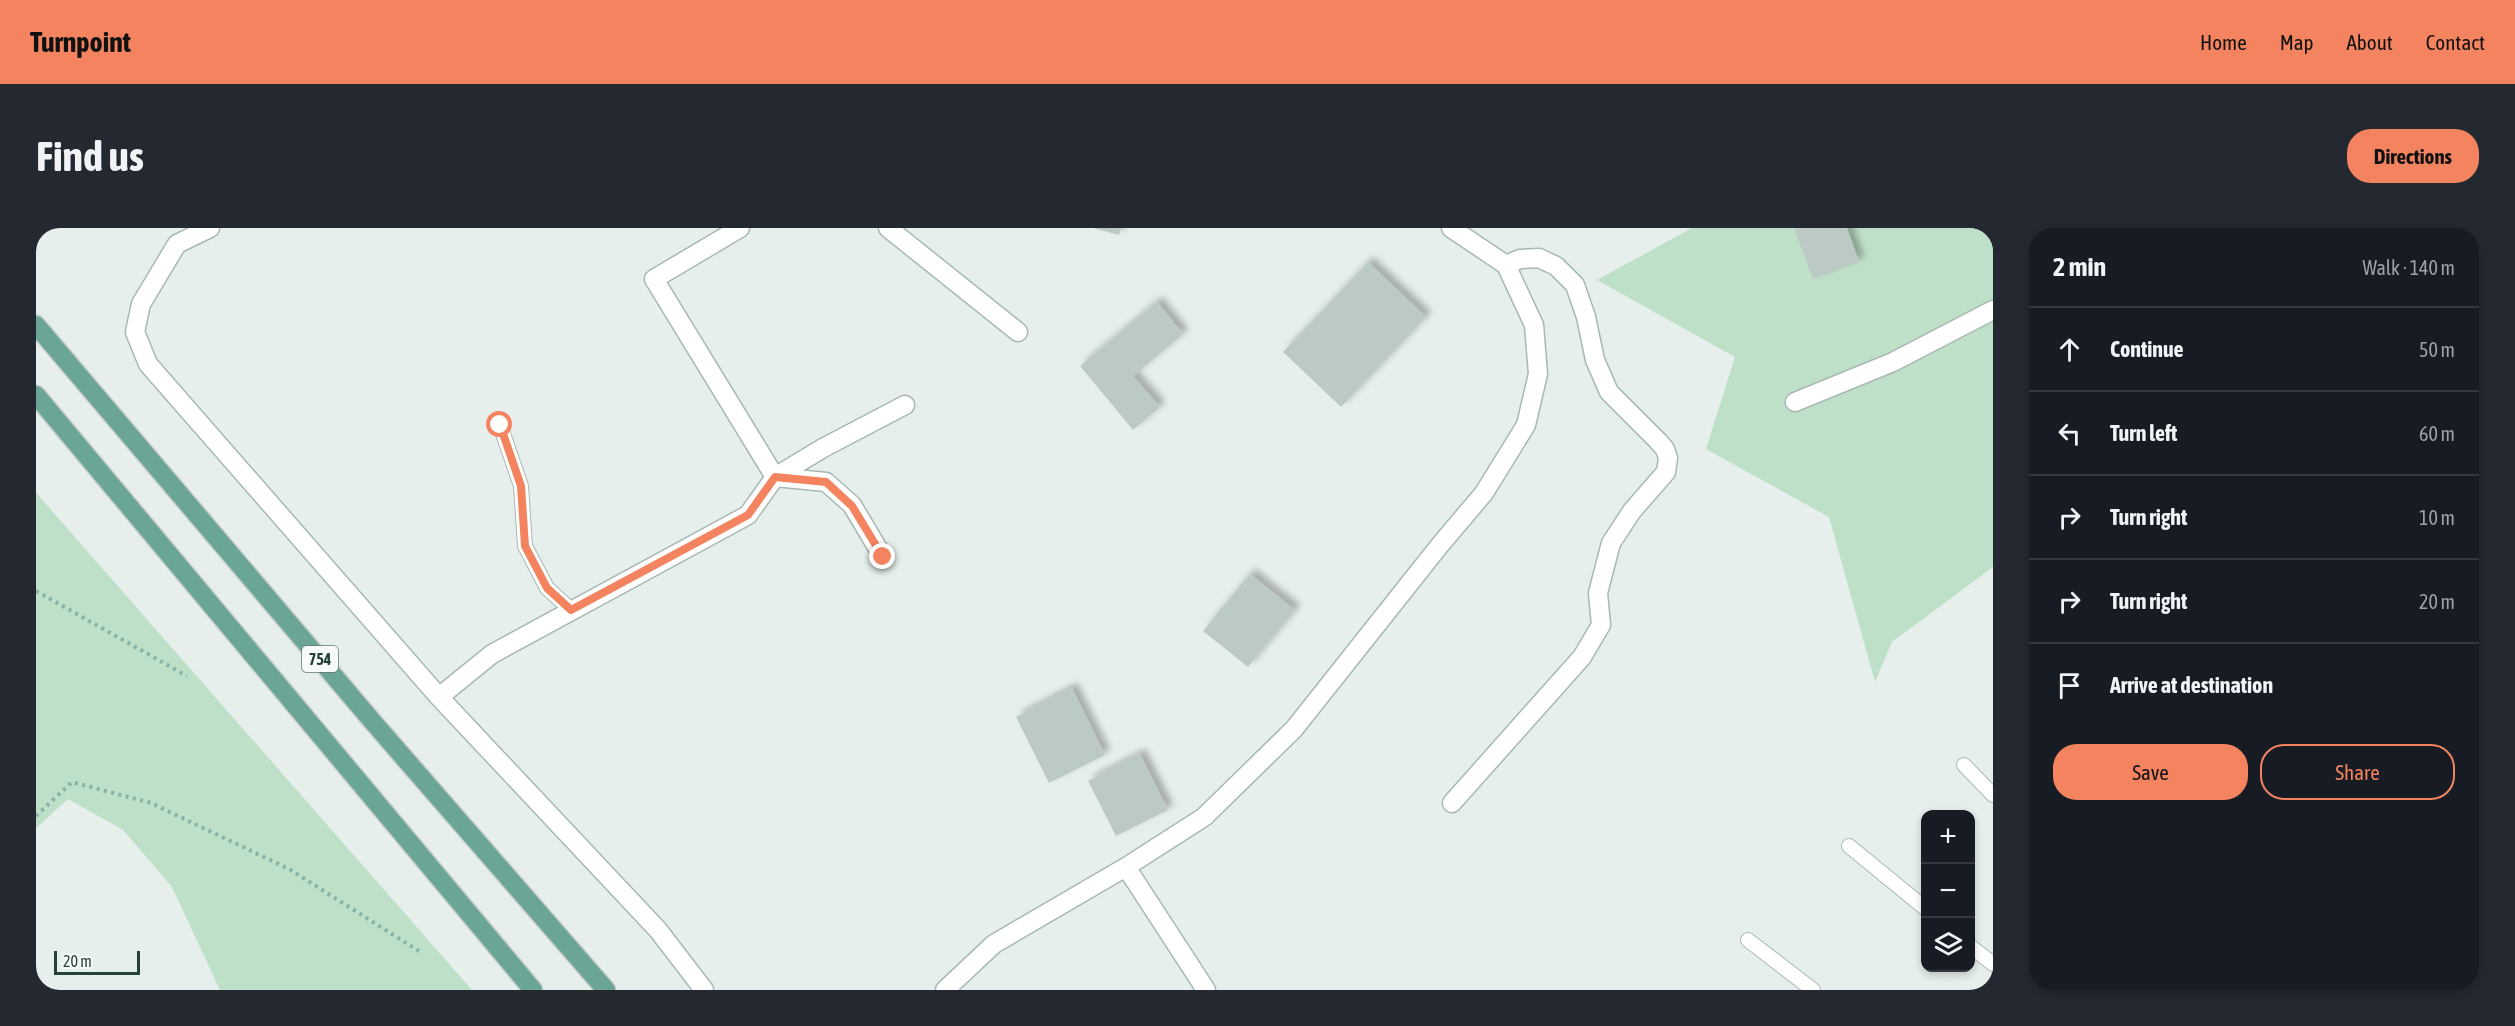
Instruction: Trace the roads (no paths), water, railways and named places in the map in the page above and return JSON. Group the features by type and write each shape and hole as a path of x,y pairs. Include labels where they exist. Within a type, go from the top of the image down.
{"main road":[{"name":"754","path":"36,326 373,722 606,990"},
{"name":"754","path":"36,395 533,990"}],"street":[{"path":"210,228 177,244 141,304 135,332 148,364 439,697 658,930 704,990"},
{"path":"740,228 654,279 775,477"},
{"path":"888,228 1018,332"},
{"path":"945,990 994,944 1126,867 1204,817 1294,729 1440,544 1484,493 1526,425 1538,374 1534,325 1506,265 1451,228"},
{"path":"1452,803 1582,657 1601,625 1598,593 1611,543 1632,511 1666,472 1668,458 1665,449 1657,440 1609,392 1595,360 1586,317 1575,285 1557,266 1539,258 1520,259 1506,265"},
{"path":"1795,402 1893,362 1993,310"},
{"path":"439,697 492,654 748,515 775,477 905,405"},
{"path":"775,477 826,482 852,506 883,557"},
{"path":"1126,867 1206,990"}],"lane":[{"path":"500,425 521,486 525,546 547,588 571,610"},
{"path":"1964,765 1993,795"},
{"path":"1849,846 1921,905"},
{"path":"1748,940 1813,990"},
{"path":"1975,949 1993,964"}]}
